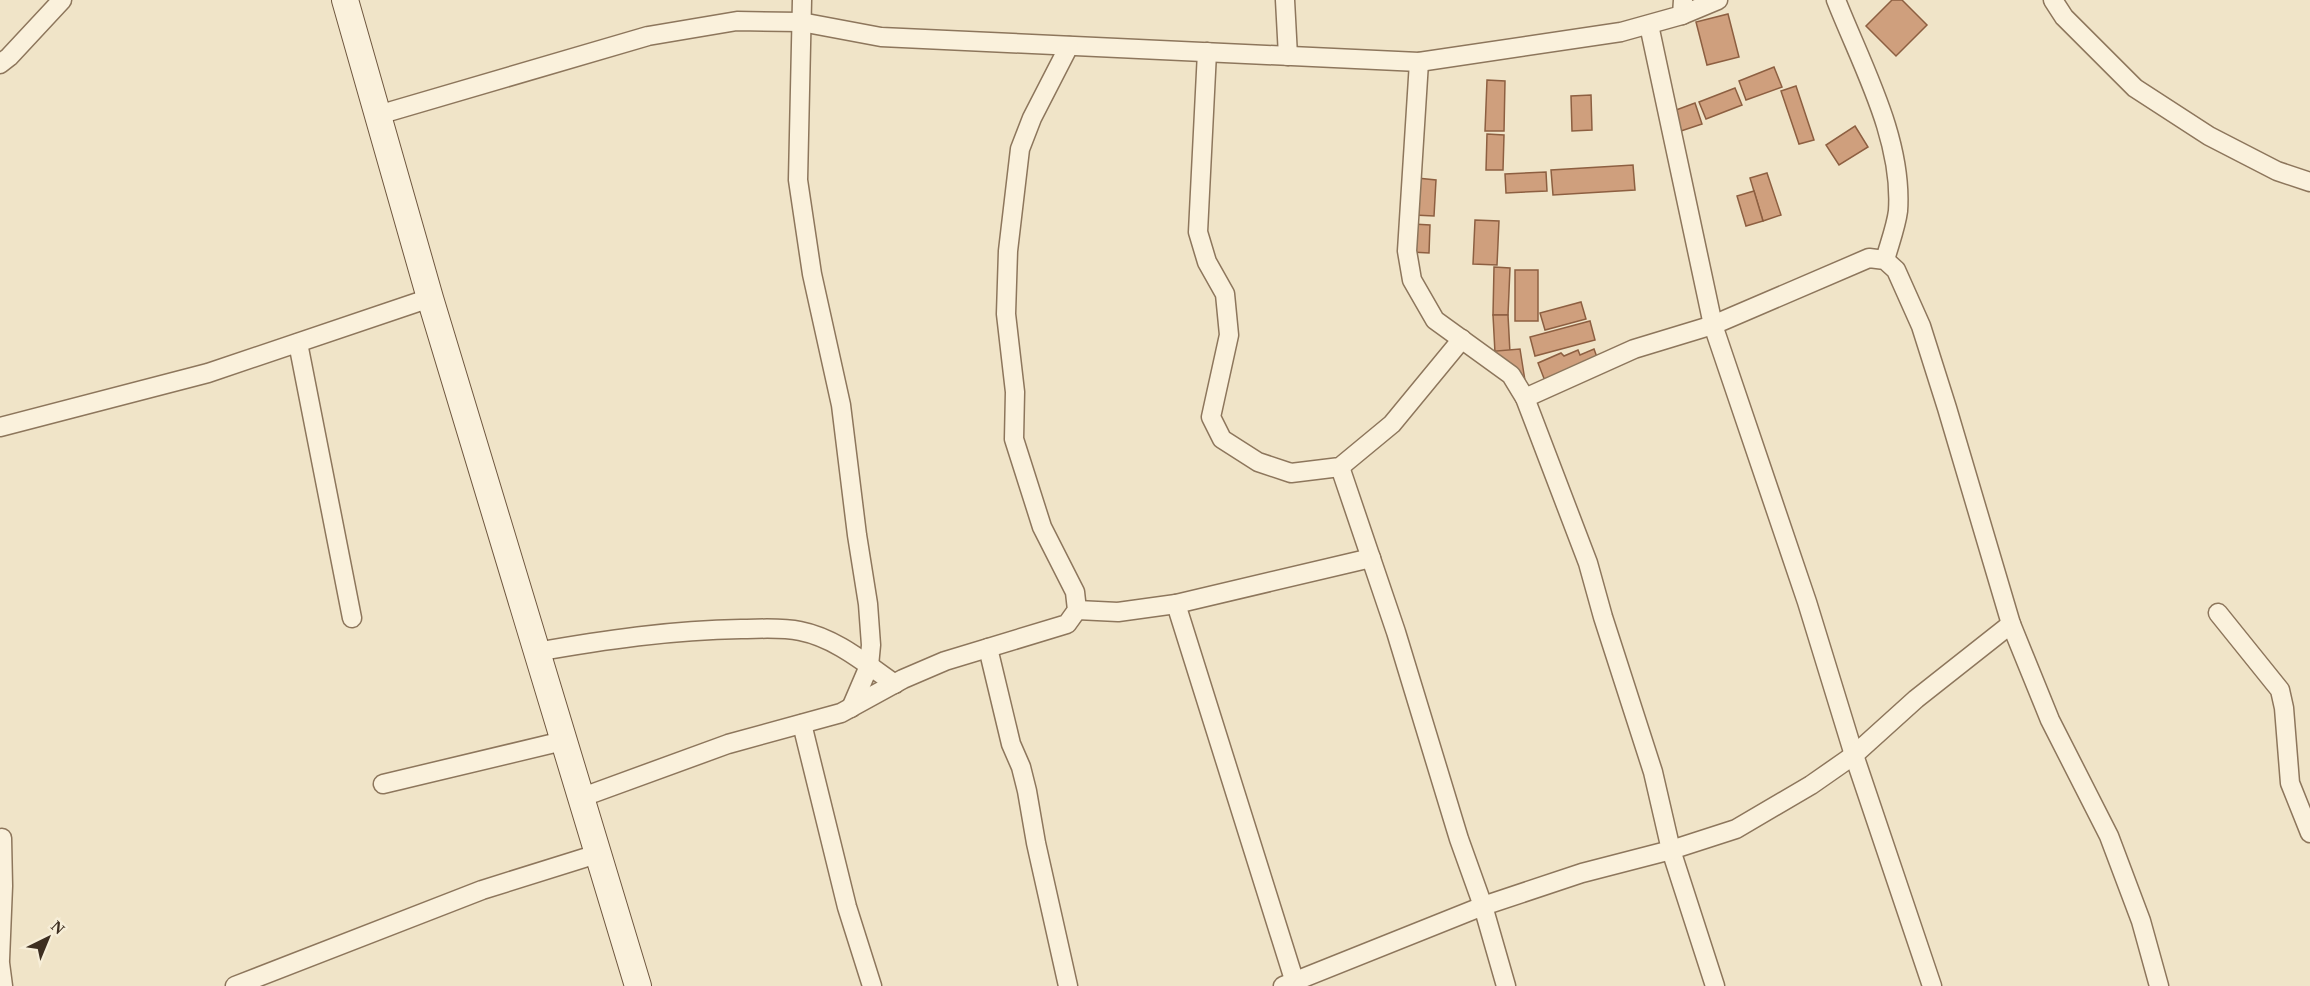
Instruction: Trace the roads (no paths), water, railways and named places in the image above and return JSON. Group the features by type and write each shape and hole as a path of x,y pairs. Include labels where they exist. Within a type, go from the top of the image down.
{"main road":[{"path":"345,0 430,298 638,986"}],"street":[{"path":"0,63 9,57 62,0"},
{"path":"802,0 798,180 812,274 841,405 868,604 871,645 869,666 851,708"},
{"path":"1285,0 1288,56"},
{"path":"378,115 648,36 737,21 801,22 881,37 1419,62 1621,32 1649,25 1682,8 1718,0"},
{"path":"1836,0 1892,139 1898,182 1898,213 1885,260"},
{"path":"2053,0 2064,17 2135,88 2209,136 2277,171 2310,183"},
{"path":"1649,25 1713,325 1807,602 1854,754 1932,986"},
{"path":"580,798 728,744 841,713 945,661 1067,624 1077,610 1075,592 1042,527 1014,439 1015,392 1006,314 1008,251 1020,149 1032,118 1069,46"},
{"path":"1207,52 1198,232 1207,262 1225,294 1229,335 1211,417 1222,439 1258,462 1292,472 1340,467 1392,423 1462,339"},
{"path":"1419,62 1407,251 1412,280 1435,320 1511,375 1525,398 1588,563 1653,772 1671,849 1715,986"},
{"path":"1525,398 1634,349 1713,325 1869,258 1885,260 1896,270 1921,326 2011,624 2050,720 2109,836 2141,921 2159,986"},
{"path":"0,427 208,373 430,298"},
{"path":"298,343 352,618"},
{"path":"1340,467 1396,632 1506,986"},
{"path":"1077,610 1119,612 1176,604 1371,558"},
{"path":"1176,604 1291,984 1483,906 1582,873 1736,830 1811,785 1854,754 1916,699 2011,624"},
{"path":"2218,613 2280,690 2284,708 2290,783 2310,833"},
{"path":"536,652 587,643 702,630 770,628 801,631 838,645 895,684"},
{"path":"988,648 1011,744 1021,766 1027,791 1036,843 1068,986"},
{"path":"802,724 847,907 872,986"},
{"path":"383,784 563,741"},
{"path":"2,838 0,962 3,986"},
{"path":"235,986 482,890 597,854"}]}
